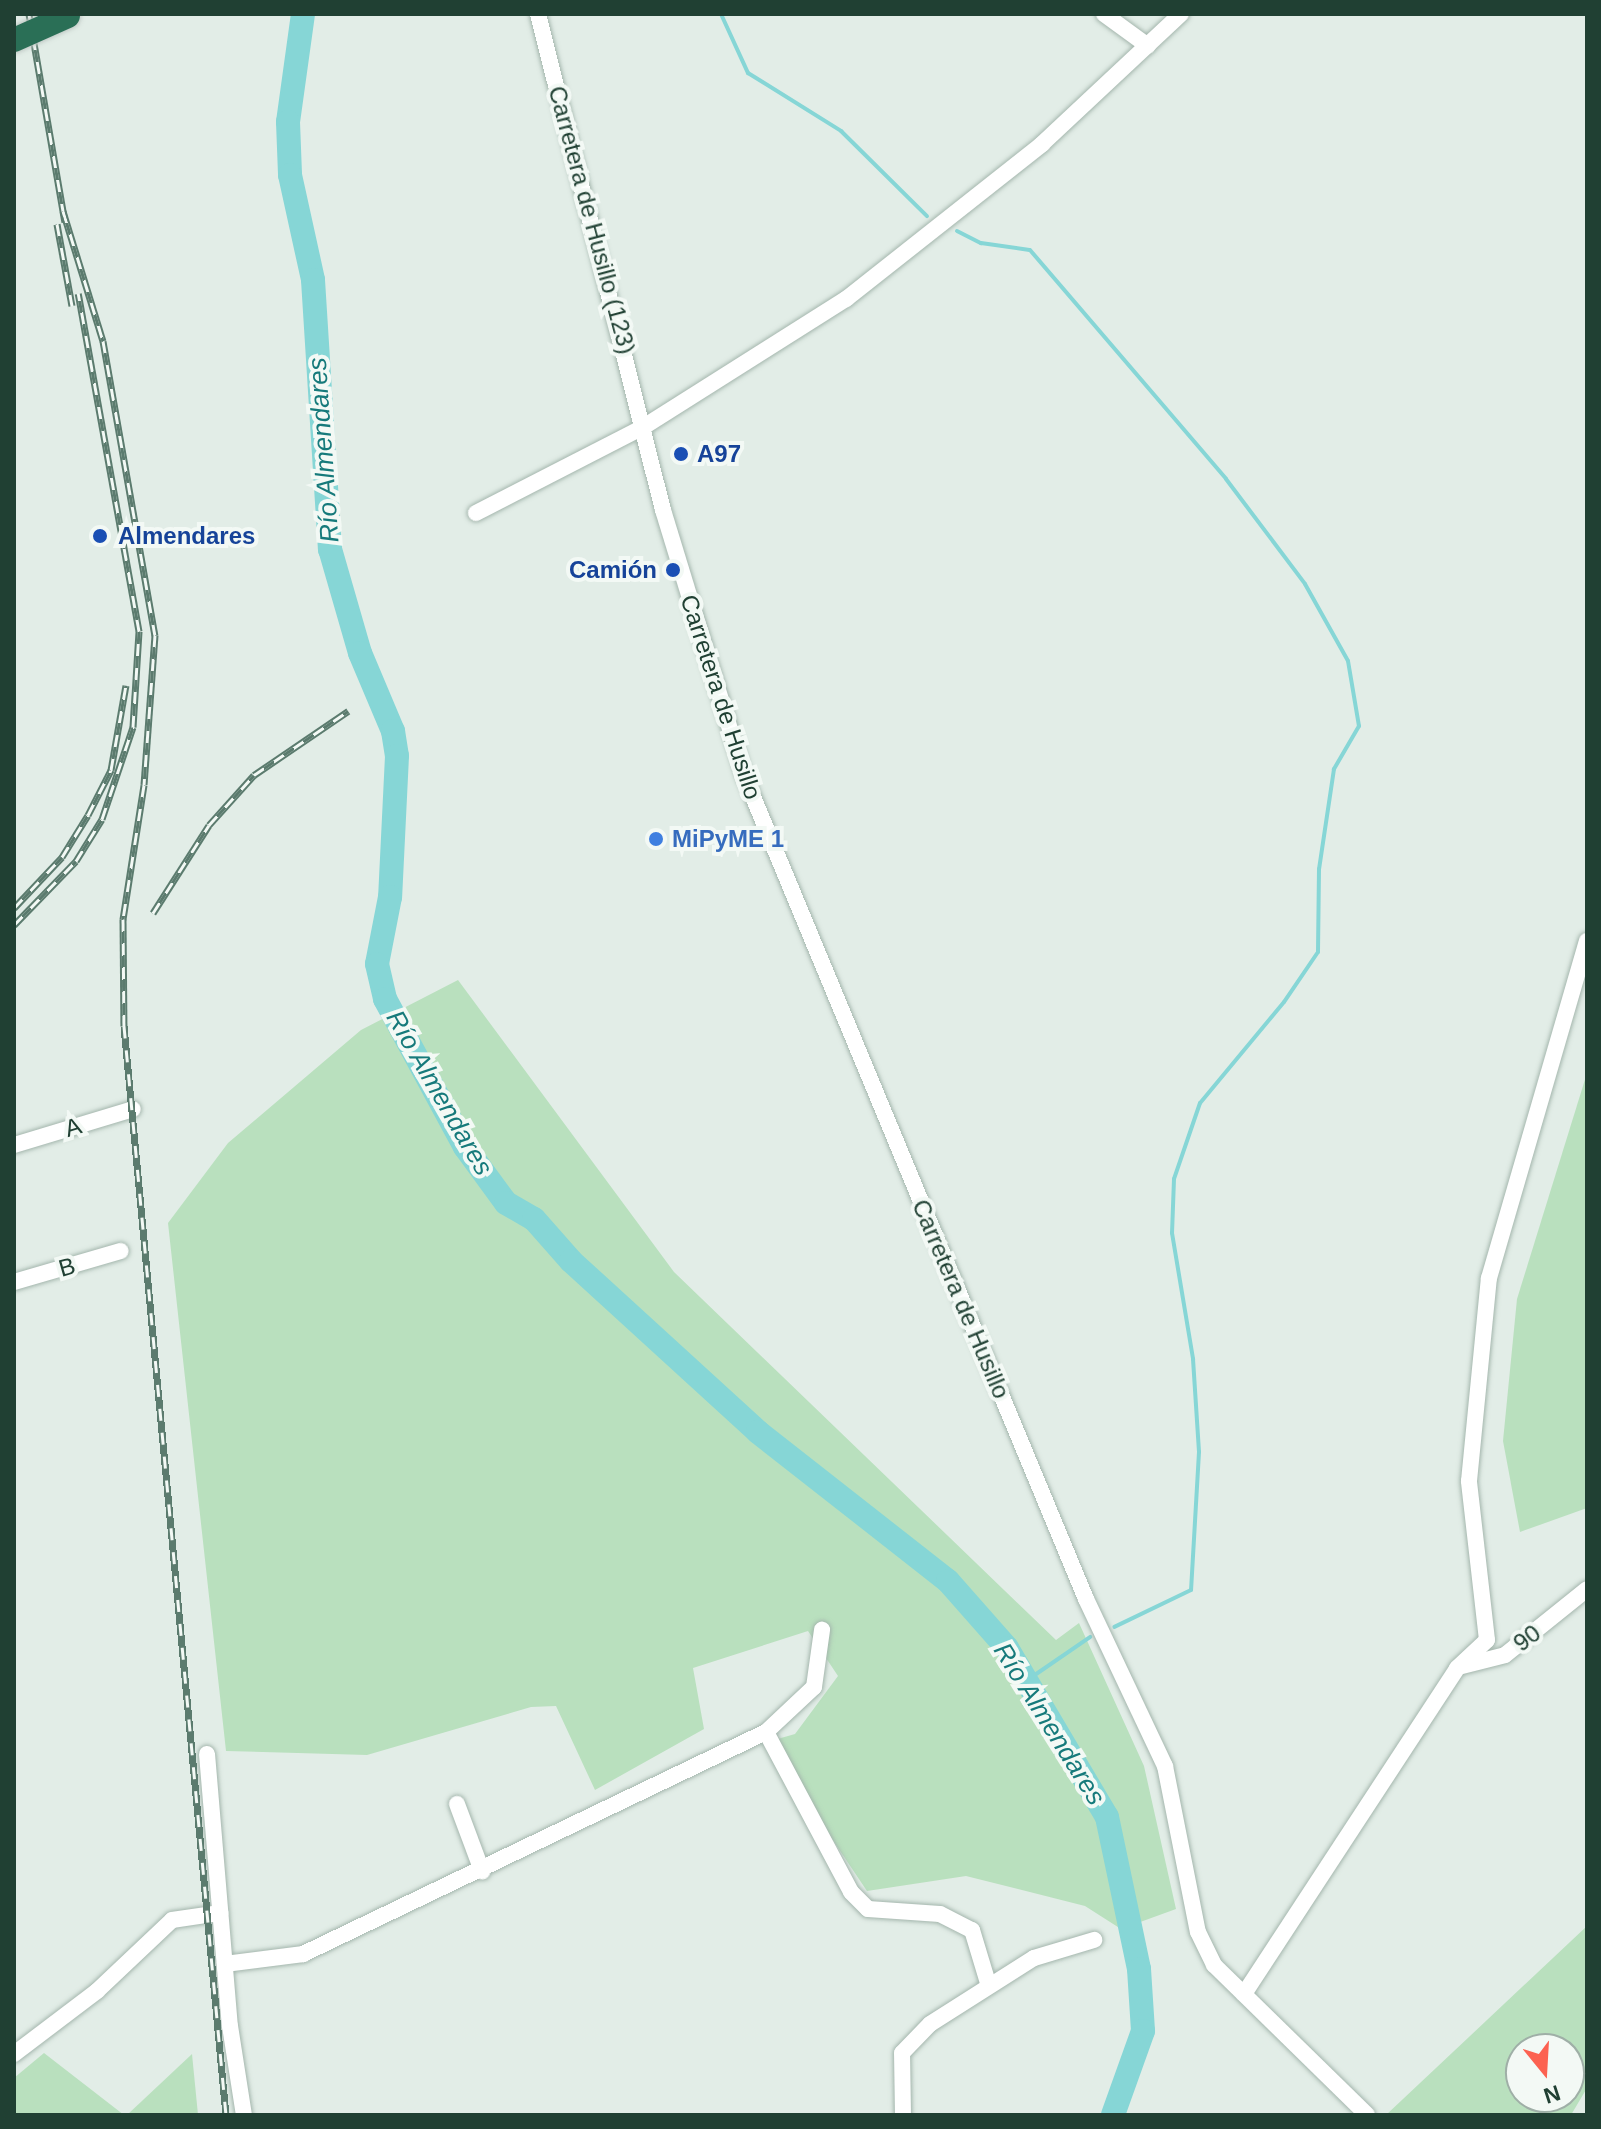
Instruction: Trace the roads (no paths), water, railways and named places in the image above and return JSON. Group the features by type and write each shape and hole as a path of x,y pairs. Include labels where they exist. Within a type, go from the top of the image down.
{"highway":[{"path":"14,40 68,16"}],"street":[{"name":"Carretera de Husillo (123)","path":"538,14 645,426"},
{"path":"1104,14 1148,46"},
{"path":"476,513 645,426 846,299 1042,144 1181,14"},
{"name":"Carretera de Husillo","path":"645,426 663,510 744,775 1086,1599 1165,1766 1198,1932 1214,1965 1367,2115"},
{"path":"1244,1994 1457,1668 1487,1640 1469,1481 1489,1278 1587,941"},
{"name":"A","path":"14,1145 133,1109"},
{"name":"B","path":"14,1282 121,1251"},
{"name":"90","path":"1457,1668 1505,1655 1587,1589"},
{"path":"225,1964 303,1954 482,1871 766,1732 814,1687 822,1630"},
{"path":"766,1732 851,1892 868,1909 940,1914 972,1930 988,1983"},
{"path":"207,1754 225,1964 244,2115"},
{"path":"457,1804 482,1871"},
{"path":"14,2054 97,1991 172,1920 220,1913"},
{"path":"903,2115 902,2053 930,2024 988,1983 1054,1949 1094,1940"}],"waterway":[{"name":"Río Almendares","path":"303,14 288,122 290,175 313,280 330,549 360,653 393,731 397,756 390,897 377,964 385,999 465,1147 506,1203 534,1219 571,1261 758,1432 948,1581 1007,1648 1107,1817 1139,1969 1143,2031 1113,2115"},
{"path":"721,14 748,73 841,131 927,216"},
{"path":"957,231 981,243 1030,250 1226,479 1305,584 1348,661 1359,726 1334,769 1319,869 1318,952 1284,1002 1200,1103 1174,1179 1172,1233 1193,1359 1199,1452 1191,1590 1114,1627"},
{"path":"1026,1681 1090,1637"}],"railway":[{"path":"29,14 65,222"},
{"path":"63,211 103,341 155,635 144,785 123,919 124,1026 226,2115"},
{"path":"57,224 72,306"},
{"path":"14,925 76,861 102,819 133,727 139,631 78,293"},
{"path":"14,908 62,857 111,770 126,685"},
{"path":"153,913 209,825 254,775 348,711"}],"place":[{"name":"A97","path":"681,454"},
{"name":"Almendares","path":"100,536"},
{"name":"Camión","path":"673,570"},
{"name":"MiPyME 1","path":"656,839"}]}
